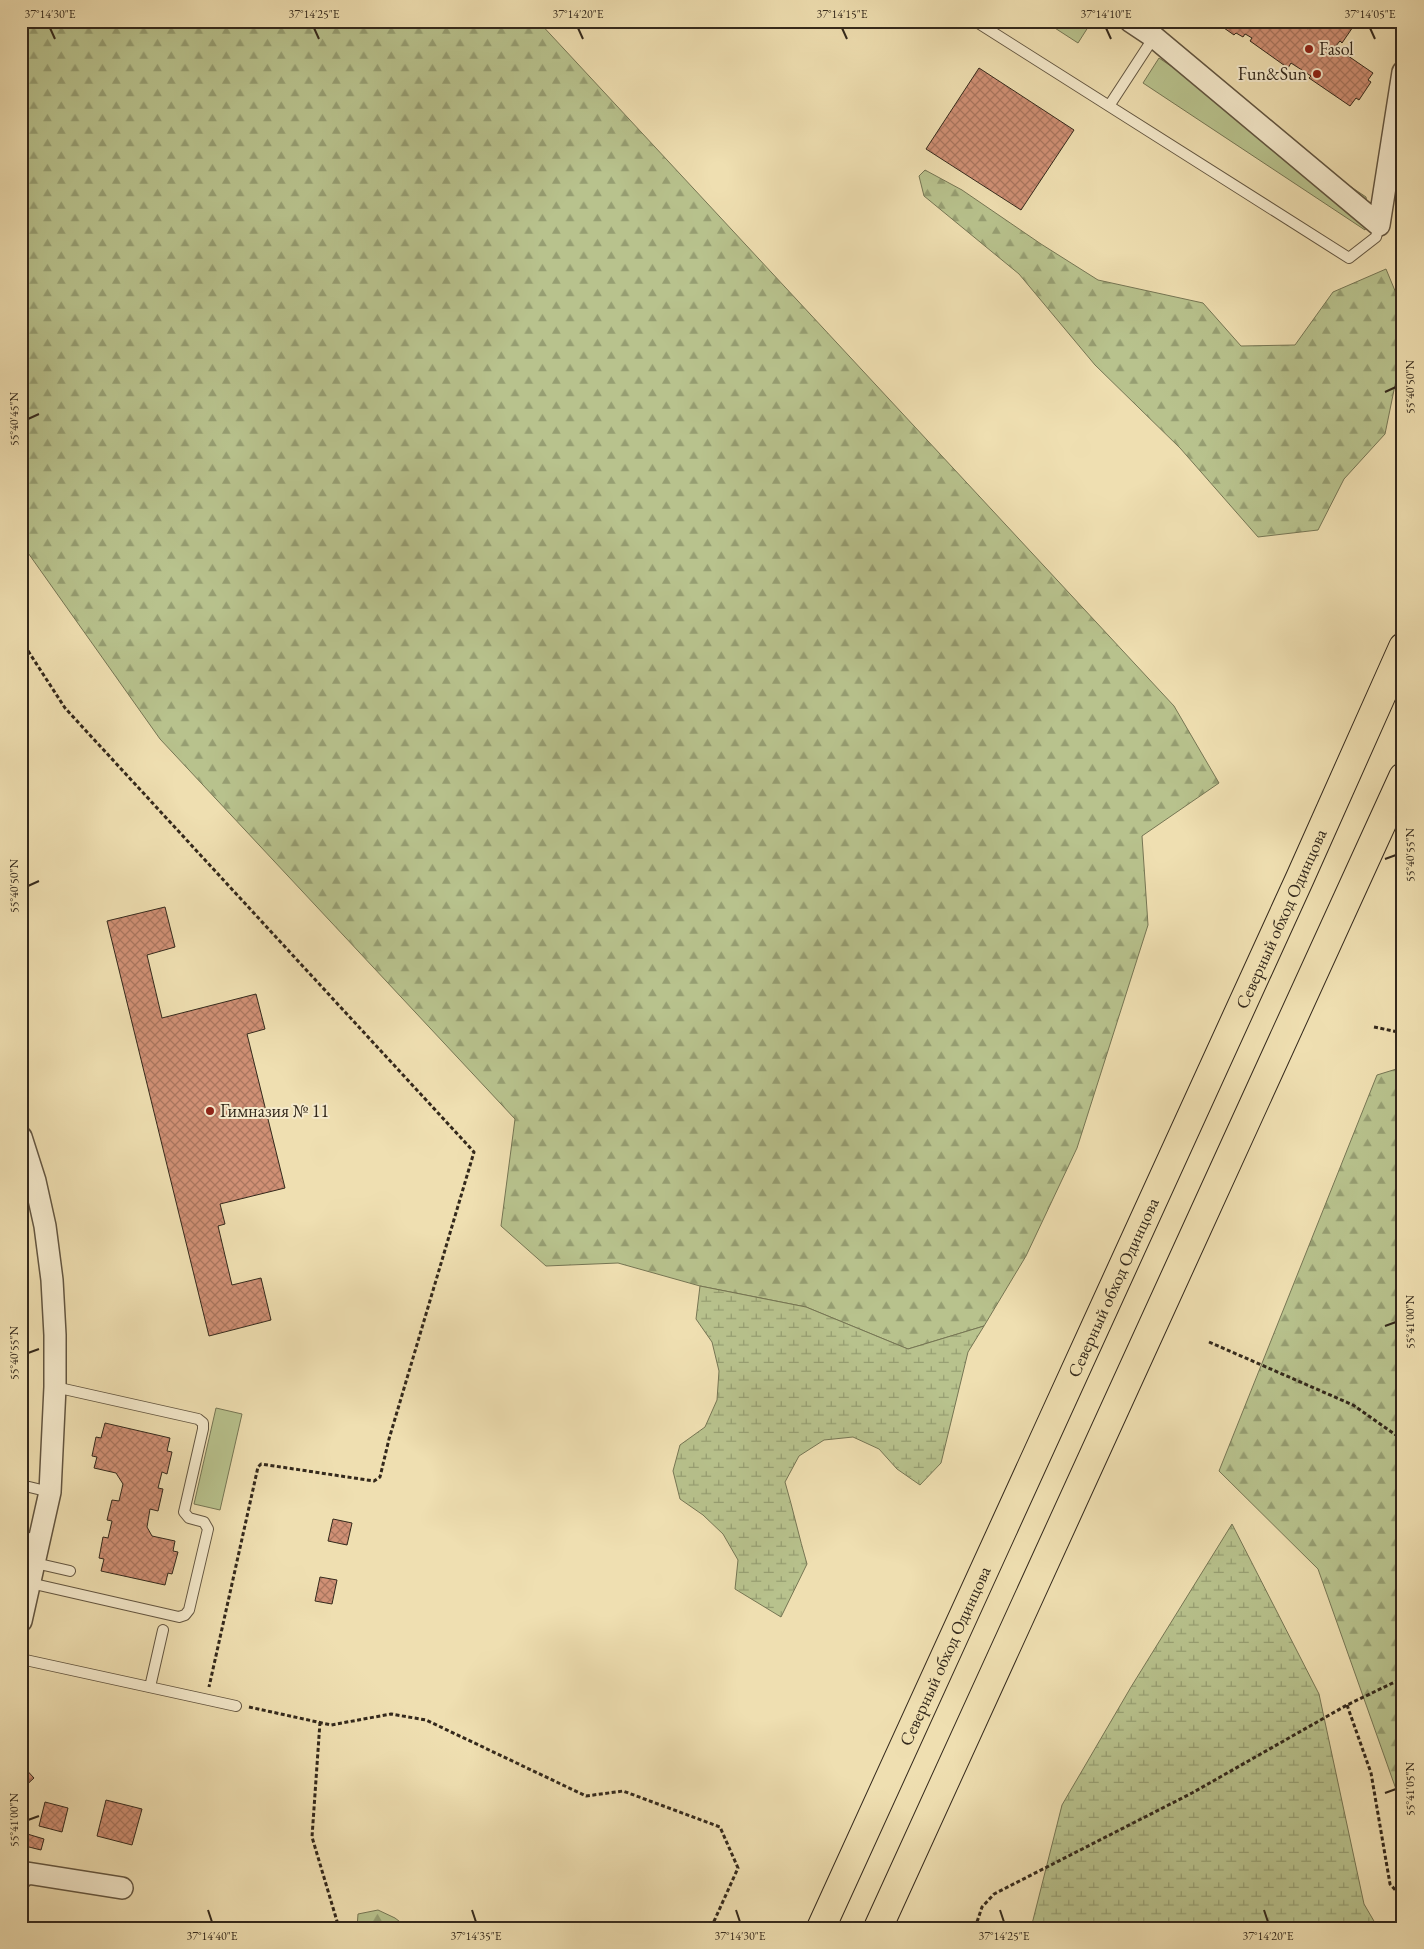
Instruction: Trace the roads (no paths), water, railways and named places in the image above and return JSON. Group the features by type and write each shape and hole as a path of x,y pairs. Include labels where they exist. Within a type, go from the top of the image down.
{"highway":[{"name":"Северный обход Одинцова","path":"820,1928 1300,878 1403,647"},
{"path":"878,1928 1403,777"}],"street":[{"path":"1130,21 1154,37 1379,225"},
{"path":"1379,225 1403,72"},
{"path":"22,1611 33,1573 31,1538 50,1492 54,1445 55,1387 52,1280 45,1226 35,1181 23,1149"},
{"path":"23,1871 122,1888"}],"lane":[{"path":"975,21 1349,258 1376,236 1379,225"},
{"path":"1109,106 1154,37"},
{"path":"33,1573 179,1616 184,1615 189,1610 208,1529 204,1522 189,1518 184,1512 203,1423 198,1419 55,1387"},
{"path":"21,1485 50,1492"},
{"path":"33,1573 70,1571"},
{"path":"150,1687 163,1630"},
{"path":"21,1659 241,1706"}],"place":[{"name":"Fasol","path":"1309,49"},
{"name":"Fun&Sun","path":"1317,74"},
{"name":"Гимназия № 11","path":"210,1111"}]}
